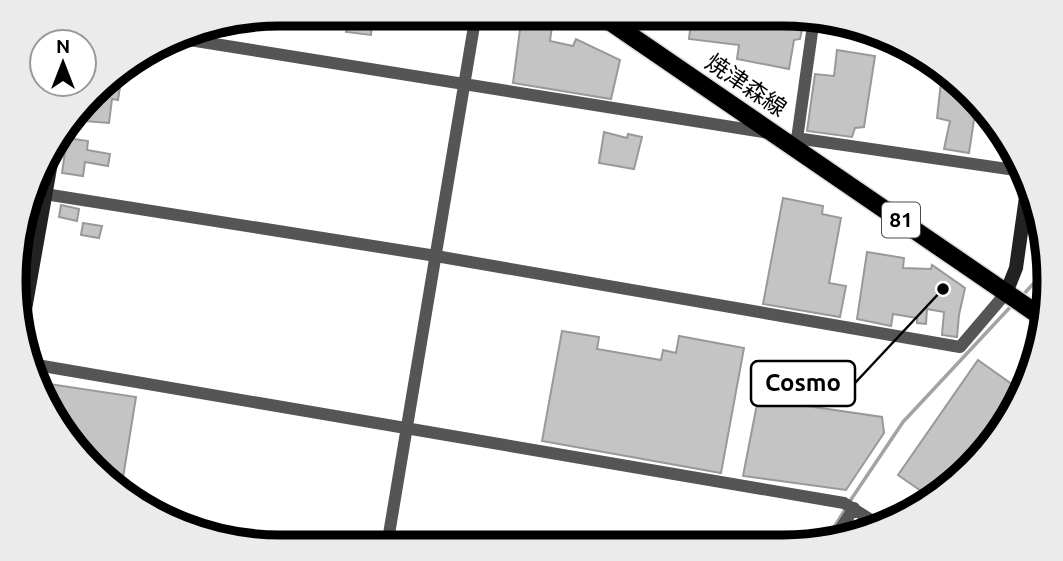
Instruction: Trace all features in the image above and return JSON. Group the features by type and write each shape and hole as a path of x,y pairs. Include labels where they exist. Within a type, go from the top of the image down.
{"main road":[{"name":"焼津森線","path":"616,26 772,134 796,143"},
{"name":"81","path":"796,143 1035,312"}],"street":[{"path":"389,535 474,26"},
{"path":"813,28 796,143 1012,170"},
{"path":"196,41 772,134"},
{"path":"42,194 436,256 960,347 1006,293 1016,268 1025,205"},
{"path":"27,289 37,208"},
{"path":"41,366 849,506 870,519"},
{"path":"839,528 849,506"}],"building":[{"path":"347,26 372,26 371,35 346,32"},
{"path":"520,26 552,26 550,41 573,46 576,39 620,60 611,99 513,83"},
{"path":"691,26 803,27 800,39 794,40 789,69 737,59 739,45 689,39"},
{"path":"837,50 875,56 864,127 855,128 852,137 807,131 815,74 834,76"},
{"path":"941,82 975,114 969,153 944,149 950,121 937,118"},
{"path":"121,83 118,100 112,99 109,123 83,121"},
{"path":"604,132 627,138 628,134 642,137 634,169 599,163"},
{"path":"69,138 88,141 87,150 110,154 108,166 85,162 83,176 62,173 66,143"},
{"path":"783,198 823,206 822,214 841,218 829,283 846,286 840,317 763,304"},
{"path":"61,205 79,209 77,221 59,217"},
{"path":"83,223 102,226 99,238 81,235"},
{"path":"867,252 904,258 903,268 931,269 932,265 965,288 957,337 942,335 944,312 927,309 926,324 917,323 917,318 893,314 891,326 857,319"},
{"path":"562,331 599,337 597,349 661,360 663,350 676,353 679,336 744,348 721,473 542,441"},
{"path":"978,360 1014,386 994,422 974,448 950,472 923,493 898,475"},
{"path":"48,384 136,397 123,479 89,448 60,408"},
{"path":"764,389 779,392 780,402 882,417 884,433 846,490 743,476 756,409"}],"waterway":[{"path":"1022,296 1037,280"},
{"path":"850,501 903,422 1014,303"},
{"path":"832,530 846,508"}],"place":[{"name":"Cosmo","path":"943,289"}]}
